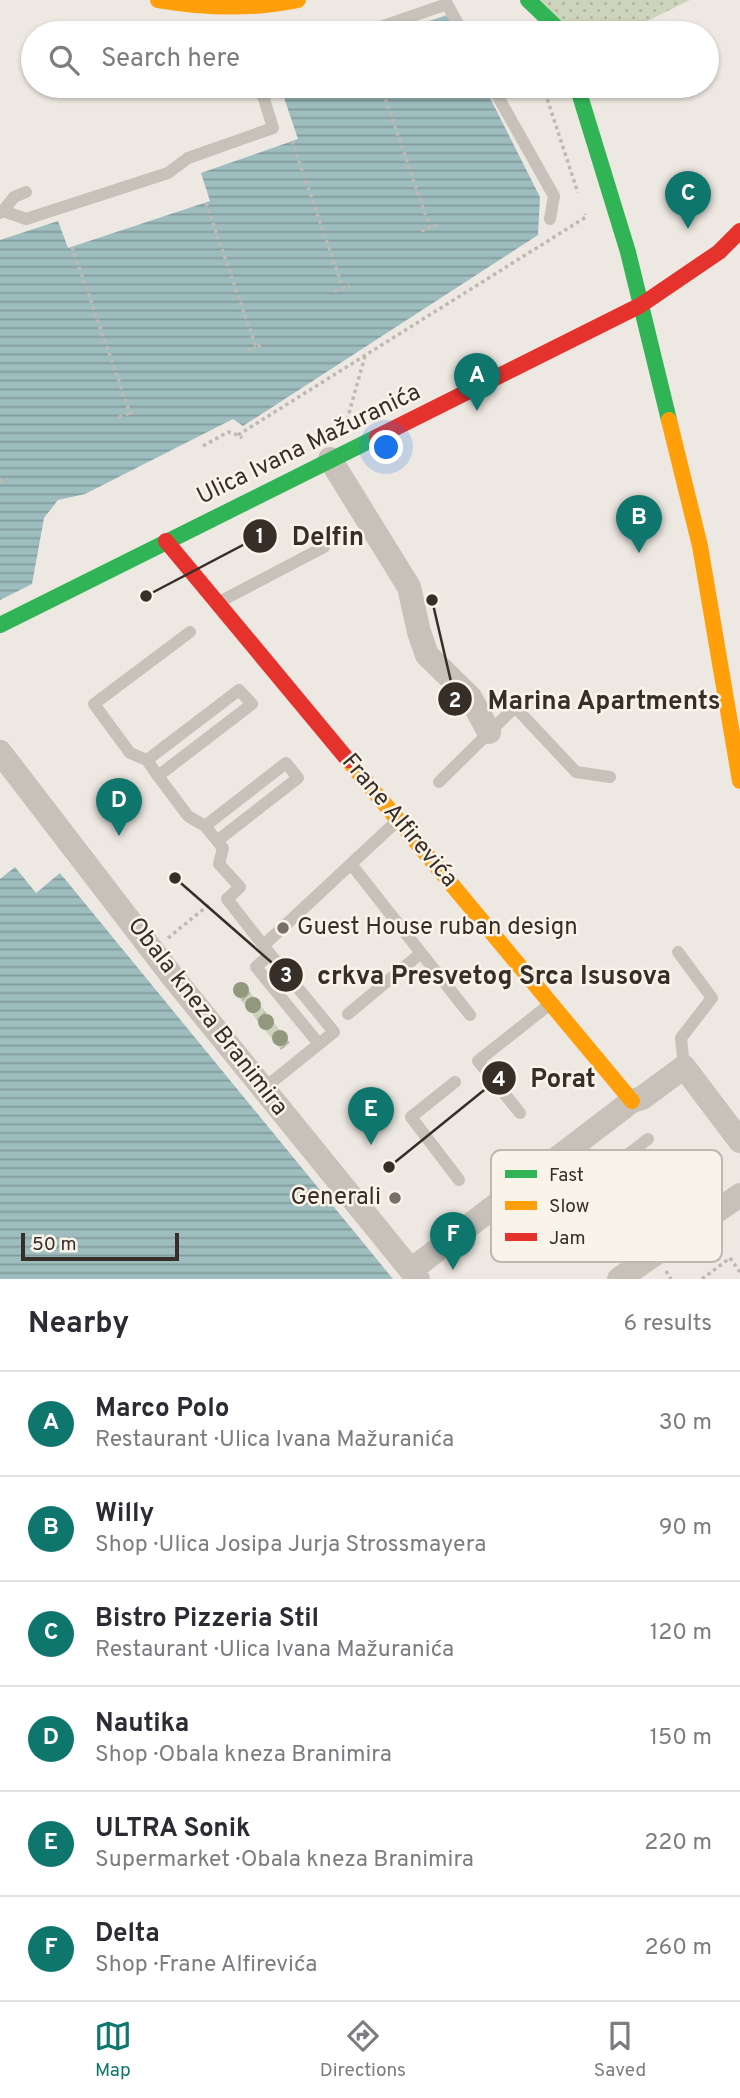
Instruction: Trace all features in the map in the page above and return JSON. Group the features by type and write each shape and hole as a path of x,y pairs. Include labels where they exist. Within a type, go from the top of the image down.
{"street":[{"path":"158,0 187,6 236,9 298,0"},
{"path":"528,0 550,21"},
{"path":"581,98 612,194 700,546 740,781"},
{"name":"Ulica Ivana Mažuranića","path":"0,625 641,305 719,252 740,231"},
{"path":"334,457 409,587 427,655 470,697 489,732"},
{"name":"Frane Alfirevića","path":"166,541 632,1101"},
{"name":"Obala kneza Branimira","path":"0,752 153,950 414,1275"},
{"path":"554,1150 632,1101 642,1098 684,1067 740,1141"},
{"path":"722,1207 740,1195"},
{"path":"414,1275 480,1208 491,1202"},
{"path":"619,1279 643,1262"}],"lane":[{"path":"398,21 447,4 456,21"},
{"path":"26,192 15,197 2,212 26,219 168,173 188,158 273,128 264,98"},
{"path":"499,98 554,196 550,219"},
{"path":"217,603 324,547"},
{"path":"190,632 94,704 130,753 147,760 188,816 205,826 223,848 219,864 240,887 227,899 334,1032 264,1089"},
{"path":"147,760 239,690 252,704 158,775"},
{"path":"439,782 515,707 576,772 610,777"},
{"path":"205,826 286,763 298,778 217,841"},
{"path":"319,1044 256,967 267,950 398,820"},
{"path":"351,864 470,1015"},
{"path":"678,952 712,998 681,1038 684,1067"},
{"path":"348,1014 421,953"},
{"path":"520,1113 478,1060 551,1004"},
{"path":"454,1082 411,1117 459,1180"},
{"path":"634,1150 648,1139"}],"path":[{"path":"385,98 430,228"},
{"path":"547,98 579,194"},
{"path":"292,141 343,288"},
{"path":"206,203 256,347"},
{"path":"203,446 228,432 240,437 365,354 586,217 583,205"},
{"path":"421,231 438,225"},
{"path":"72,247 130,414"},
{"path":"334,291 350,286"},
{"path":"248,349 264,344"},
{"path":"334,457 365,354"},
{"path":"118,417 137,411"},
{"path":"0,481 8,478"},
{"path":"153,950 222,895 227,899"},
{"path":"702,1279 730,1258 740,1272"}],"green space":[{"path":"528,0 690,0 647,21 547,21"},
{"path":"242,982 290,1043 281,1050 233,990"}],"water":[{"path":"447,15 450,21 429,21"},
{"path":"284,98 490,98 540,197 538,235 243,426 233,419 85,494 58,500 44,518 32,584 0,600 0,240 58,221 68,248 210,201 201,173 298,139"},
{"path":"15,867 36,893 60,873 393,1279 0,1279 0,879"}],"traffic: fast":[{"path":"528,0 550,21"},
{"path":"581,98 628,252 669,420"},
{"path":"0,625 377,437"}],"traffic: slow":[{"path":"158,0 228,7 298,0"},
{"path":"669,420 700,546 740,781"},
{"path":"348,760 632,1101"}],"traffic: jam":[{"path":"377,437 641,305 719,252 740,231"},
{"path":"166,541 348,760"}],"place":[{"name":"Bistro Pizzeria Stil","path":"688,229"},
{"name":"Marco Polo","path":"477,411"},
{"name":"Willy","path":"639,553"},
{"name":"Delfin","path":"146,596"},
{"name":"Marina Apartments","path":"432,600"},
{"name":"Nautika","path":"119,836"},
{"name":"crkva Presvetog Srca Isusova","path":"175,878"},
{"name":"Guest House ruban design","path":"283,928"},
{"name":"ULTRA Sonik","path":"371,1145"},
{"name":"Porat","path":"389,1167"},
{"name":"Generali","path":"395,1198"},
{"name":"Delta","path":"453,1270"}]}
